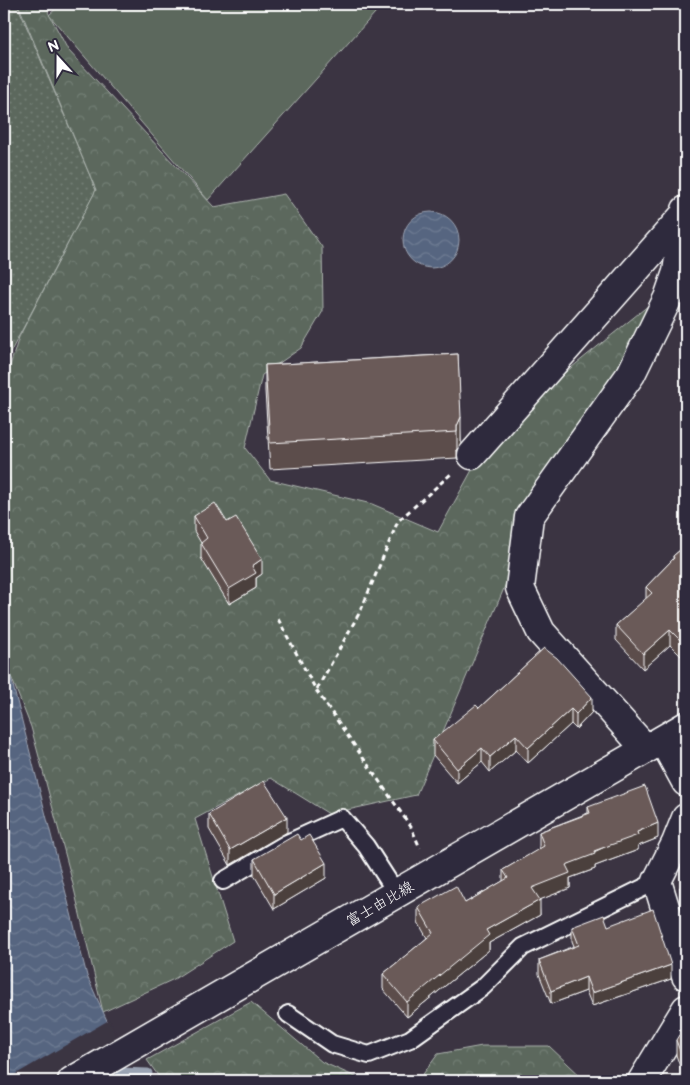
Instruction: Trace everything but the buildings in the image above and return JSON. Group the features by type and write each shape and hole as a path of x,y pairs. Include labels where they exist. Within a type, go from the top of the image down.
{"street":[{"path":"686,212 682,271 631,374 529,517 520,588 541,632 654,744 686,782"},
{"path":"472,455 686,212"},
{"name":"富士由比線","path":"72,1081 686,726"},
{"path":"686,818 657,881 686,976"},
{"path":"642,1081 686,1008"}],"lane":[{"path":"223,881 287,843 342,818 366,846 397,894"},
{"path":"288,1014 332,1044 370,1055 410,1039 483,987 524,947 657,881"}],"path":[{"path":"316,690 360,610 398,521 472,455"},
{"path":"278,619 316,690 411,827 431,874"}],"green space":[{"path":"4,4 17,4 96,190 10,353 4,375"},
{"path":"18,4 56,4 48,12 68,50 214,207 284,194 322,247 323,311 301,348 262,375 245,448 270,480 372,504 438,532 494,430 649,305 591,430 508,579 416,795 329,814 271,778 195,819 233,941 174,979 103,1012 71,876 31,727 10,674 4,629 4,385 19,337 96,190"},
{"path":"61,4 383,4 208,200 49,15"},
{"path":"251,1002 322,1062 365,1081 162,1081 147,1060"},
{"path":"482,1046 549,1046 586,1081 418,1081 438,1054"}],"water":[{"path":"425,212 437,212 451,220 459,234 457,251 451,260 437,268 425,268 415,263 408,256 403,246 403,234 408,224 415,217"},
{"path":"4,672 10,674 87,976 134,1081 4,1081"}],"pier":[{"path":"109,1020 131,1069 110,1081 4,1081"}],"waterway":[{"path":"120,1072 148,1073"}]}
